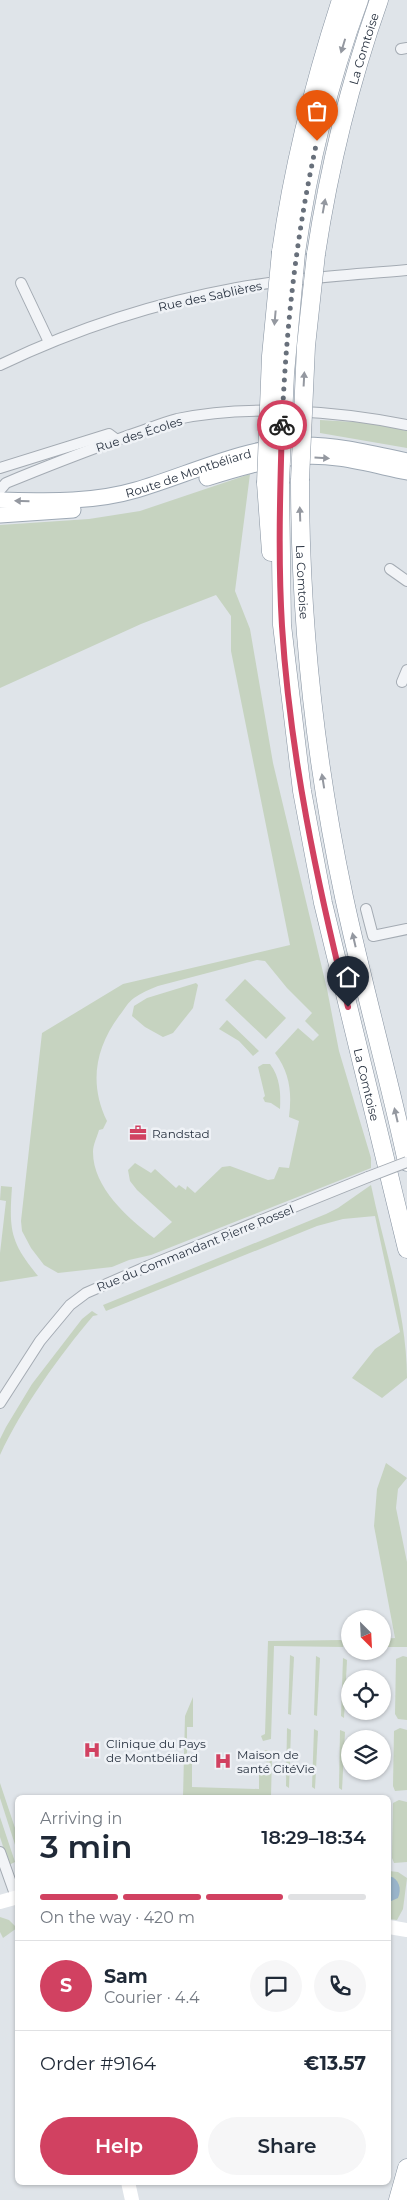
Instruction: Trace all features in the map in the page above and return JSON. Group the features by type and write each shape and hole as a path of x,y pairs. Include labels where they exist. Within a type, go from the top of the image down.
{"highway":[{"name":"La Comtoise","path":"289,252 291,189 307,115 341,0"},
{"name":"La Comtoise","path":"358,0 317,141 289,252 271,356 273,483 268,531 282,625 296,754 314,856 407,1249"},
{"name":"La Comtoise","path":"379,0 343,118 325,199 316,254 306,346 300,480 306,644 324,790 344,897 407,1162"},
{"path":"398,2200 407,2168"}],"main road":[{"name":"Route de Montbéliard","path":"0,500 93,499 134,490 250,453 297,445 349,448 407,461"},
{"name":"Route de Montbéliard","path":"0,516 100,508 140,500 249,466 298,457 347,460 407,472"},
{"path":"0,1902 15,1898"},
{"path":"391,1927 407,1930"},
{"path":"129,2185 132,2200"}],"street":[{"name":"Rue des Sablières","path":"0,365 48,342 125,315 238,288 407,270"},
{"path":"22,283 48,342"},
{"name":"Rue des Écoles","path":"0,490 6,483 117,440 175,420 218,412 364,416 407,426"},
{"path":"0,468 109,434 117,440"},
{"path":"390,569 407,581"},
{"path":"402,682 407,670"},
{"path":"366,909 373,936 407,928"},
{"name":"Rue du Commandant Pierre Rossel","path":"0,1403 40,1341 70,1305 86,1293 407,1162"},
{"path":"0,1852 15,1893"}],"green space":[{"path":"320,420 372,423 407,431 407,448 320,433"},
{"path":"250,474 235,591 250,629 273,763 327,989 339,1051 371,1158 371,1168 151,1255 129,1260 112,1267 58,1273 44,1265 31,1248 22,1231 21,1221 42,1033 123,984 290,945 231,651 231,616 216,595 141,624 0,688 0,525 89,519 140,511","holes":["257,960 265,961 287,988 312,1013 305,1021 319,1035 313,1041 298,1028 275,1053 284,1068 289,1084 289,1117 299,1121 289,1168 279,1167 274,1179 268,1180 230,1166 222,1167 195,1193 187,1186 186,1190 179,1185 176,1188 155,1169 151,1173 135,1163 128,1170 130,1181 137,1190 172,1222 154,1238 123,1211 105,1190 95,1165 94,1144 99,1130 103,1129 107,1121 101,1107 97,1080 97,1067 104,1041 128,1004 146,991 158,986"]},
{"path":"245,979 286,1018 266,1039 225,1000"},
{"path":"196,983 198,985 193,1008 173,1033 163,1037 145,1027 132,1016 134,1006 147,998"},
{"path":"227,1020 259,1051 253,1056 239,1041 219,1029"},
{"path":"263,1064 270,1064 276,1074 280,1091 280,1109 271,1103 265,1102 263,1098 265,1096 258,1067"},
{"path":"371,1185 399,1305 406,1354 407,1378 382,1398 352,1378 375,1349 400,1332 375,1216 343,1219 317,1226 106,1311 103,1305 326,1214"},
{"path":"1,1186 12,1187 11,1214 13,1235 22,1254 38,1276 0,1282 0,1253 6,1201 0,1200"},
{"path":"92,1311 98,1315 93,1316 80,1331 42,1383 19,1419 0,1455 0,1439 32,1384 82,1319"},
{"path":"386,1463 407,1478 398,1489 396,1508 407,1562 407,1647 391,1647 391,1638 395,1638 374,1526 377,1489"},
{"path":"341,1640 341,1647 274,1646 271,1739 263,1741 261,1736 265,1734 268,1641"},
{"path":"290,1655 294,1657 291,1715 288,1714"},
{"path":"316,1656 320,1658 317,1716 314,1715"},
{"path":"403,1656 407,1657 407,1720 398,1719 395,1714 396,1659"},
{"path":"343,1660 347,1660 346,1670 343,1670"},
{"path":"193,1697 193,1727 187,1727 187,1758 192,1759 192,1787 259,1789 259,1774 266,1773 267,1756 260,1756 260,1753 266,1750 270,1751 272,1755 271,1795 183,1795 185,1716"},
{"path":"287,1728 291,1730 289,1788 286,1786"},
{"path":"400,1728 407,1730 407,1790 395,1791 393,1786 394,1731"},
{"path":"314,1729 318,1731 315,1789 312,1787"},
{"path":"340,1730 342,1790 339,1788"},
{"path":"0,1783 15,1828 15,1845 0,1798"},
{"path":"399,1800 407,1802 407,1862 394,1863 392,1858 393,1803"},
{"path":"0,1817 15,1862 9,1865 0,1837"},
{"path":"391,1871 398,1872 407,1878 403,1909 397,1920 391,1919"},
{"path":"0,1917 9,1920 15,1926 15,1929 3,1938 0,1932"}],"water":[{"path":"391,1877 399,1884 398,1898 391,1901"}],"way so far":[{"path":"282,425 296,253 317,141"}],"place":[{"name":"Randstad","path":"138,1133"},
{"name":"Clinique du Pays de Montbéliard","path":"92,1750"},
{"name":"Maison de santé CitéVie","path":"223,1761"}],"route":[{"path":"282,425 280,483 282,625 288,688 308,827 323,903 348,1007"}]}
